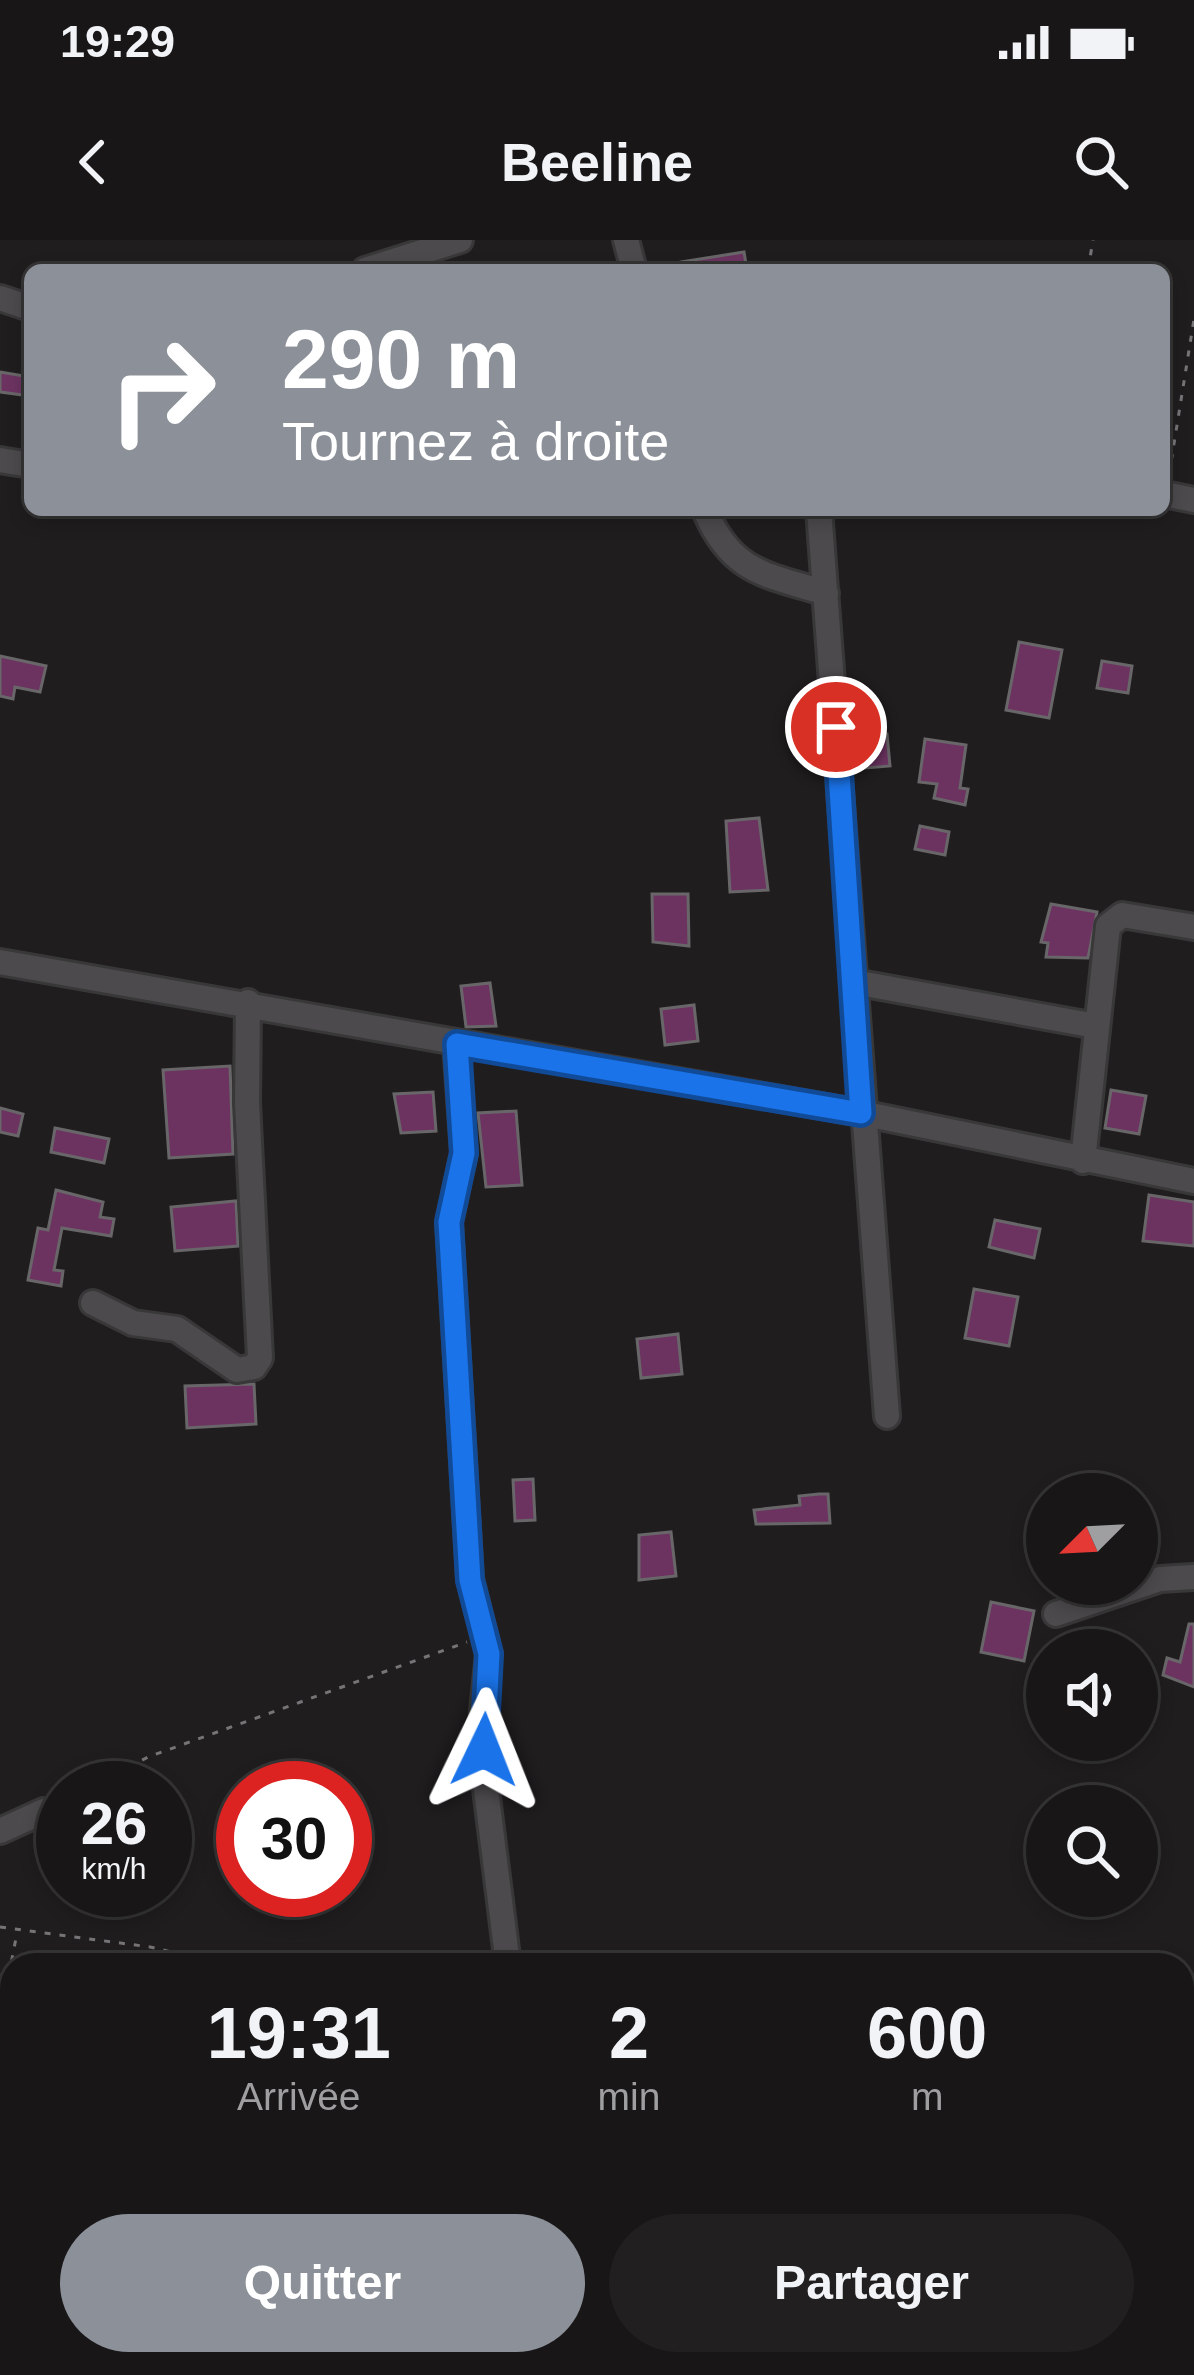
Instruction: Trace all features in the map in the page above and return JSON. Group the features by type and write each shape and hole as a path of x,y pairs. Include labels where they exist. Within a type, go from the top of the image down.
{"street":[{"path":"384,264 460,240"},
{"path":"708,516 727,548 749,570 826,593"},
{"path":"819,516 887,1416"},
{"path":"1083,1161 1106,933 1114,919 1194,927"},
{"path":"0,962 861,1113 1194,1181"},
{"path":"854,982 1096,1026"},
{"path":"92,1303 134,1323 177,1329 237,1370 254,1367 260,1358 247,1102 248,1002"},
{"path":"457,1044 464,1153 449,1222 470,1580 486,1635 485,1789 506,1953"},
{"path":"1056,1614 1160,1580 1194,1576"},
{"path":"0,1831 36,1815"}],"path":[{"path":"1170,464 1194,319"},
{"path":"140,1761 486,1635"},
{"path":"0,1927 175,1953"},
{"path":"13,1953 17,1929"}],"building":[{"path":"744,252 746,264 681,264"},
{"path":"0,372 24,376 24,395 0,392"},
{"path":"1019,642 1062,650 1049,718 1006,710"},
{"path":"0,656 46,666 40,692 15,687 13,699 0,696"},
{"path":"1102,661 1132,666 1128,693 1097,688"},
{"path":"887,734 890,766 866,768 863,736"},
{"path":"925,739 966,745 960,788 968,789 965,805 934,798 937,784 919,782"},
{"path":"759,818 768,890 730,892 726,821"},
{"path":"920,826 949,832 945,855 915,849"},
{"path":"652,894 688,894 689,946 653,942"},
{"path":"1051,904 1097,912 1088,958 1046,957 1048,943 1041,942"},
{"path":"490,983 496,1026 466,1027 461,986"},
{"path":"694,1005 698,1041 665,1045 661,1009"},
{"path":"230,1066 233,1154 169,1158 163,1070"},
{"path":"1111,1090 1146,1096 1139,1134 1105,1128"},
{"path":"433,1092 436,1131 401,1133 394,1094"},
{"path":"0,1108 23,1114 18,1136 0,1132"},
{"path":"516,1111 522,1185 486,1187 478,1113"},
{"path":"55,1128 109,1139 104,1163 51,1152"},
{"path":"56,1190 103,1202 100,1217 114,1219 111,1236 62,1228 54,1270 63,1271 61,1286 28,1280 38,1228 48,1230"},
{"path":"1149,1195 1194,1202 1194,1246 1143,1241"},
{"path":"236,1201 238,1246 175,1251 171,1207"},
{"path":"995,1220 1040,1229 1034,1258 989,1247"},
{"path":"974,1289 1018,1297 1009,1346 965,1338"},
{"path":"678,1334 682,1374 641,1378 637,1339"},
{"path":"254,1384 256,1424 187,1428 185,1386"},
{"path":"533,1479 535,1520 515,1521 513,1480"},
{"path":"828,1494 830,1523 756,1524 754,1510 800,1505 799,1496"},
{"path":"671,1532 676,1576 639,1580 639,1535"},
{"path":"991,1602 1034,1611 1030,1629 1026,1629 1024,1661 981,1652"},
{"path":"1189,1624 1194,1624 1194,1687 1163,1675 1167,1658 1180,1662"}],"route":[{"path":"484,1750 489,1654 470,1580 449,1222 464,1153 457,1044 861,1113 836,727"}]}
